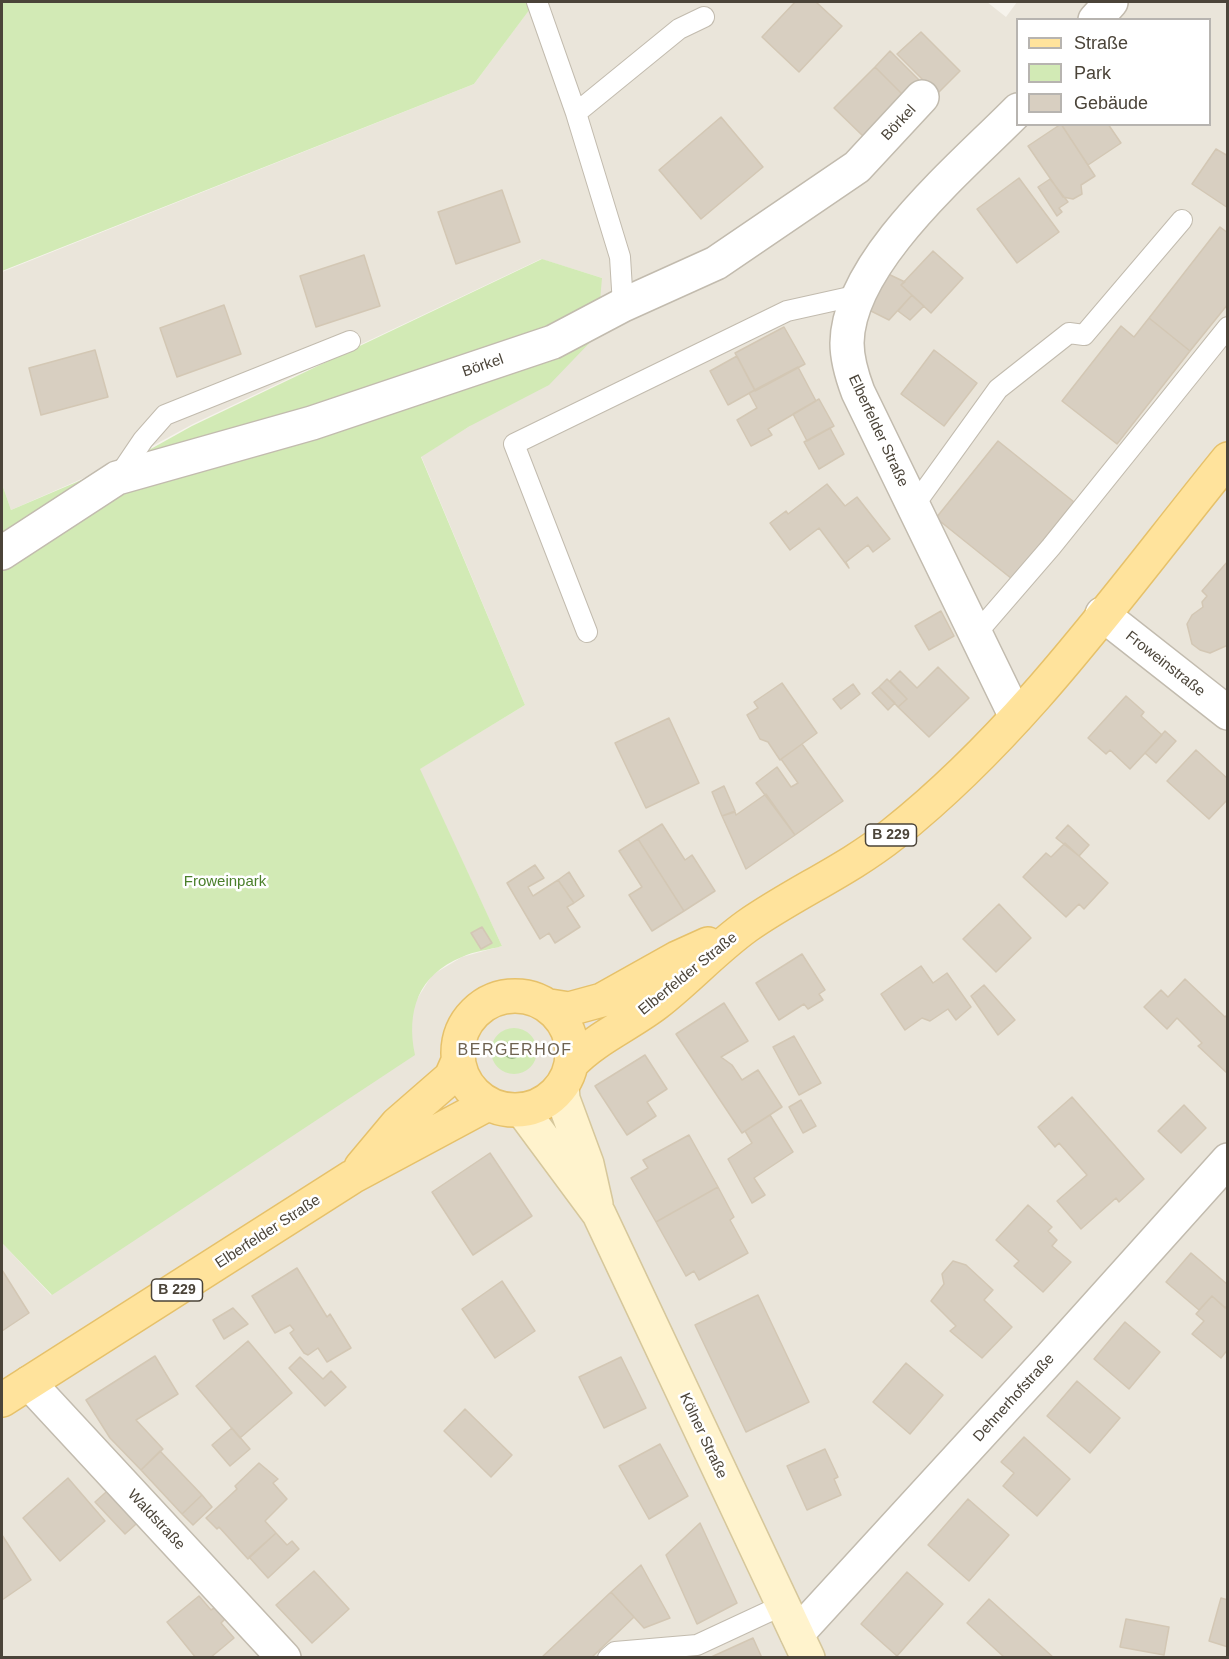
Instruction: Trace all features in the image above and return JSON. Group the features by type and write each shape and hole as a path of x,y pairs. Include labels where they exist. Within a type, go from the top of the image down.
{"main road":[{"name":"Elberfelder Straße","path":"550,1006 569,1009 602,1000 677,958 746,927 862,857 891,836 952,783 1016,717 1227,459"},
{"name":"Elberfelder Straße","path":"567,1075 583,1051 656,1004 746,927"},
{"name":"B 229","path":"458,1061 458,1046 462,1031 469,1018 480,1007 508,996 523,995 550,1006"},
{"path":"550,1006 561,1017 569,1032 567,1075"},
{"name":"Elberfelder Straße","path":"352,1177 397,1124 451,1077 458,1061"},
{"path":"458,1061 462,1076 488,1104 499,1108 522,1110"},
{"name":"B 229","path":"522,1110 545,1101 567,1075"},
{"name":"Kölner Straße","path":"567,1075 563,1099 587,1164 599,1214"},
{"name":"Elberfelder Straße","path":"2,1400 352,1177 413,1146 445,1125 488,1104"},
{"name":"Kölner Straße","path":"522,1110 599,1214 802,1646"}],"street":[{"path":"1097,18 1111,2"},
{"name":"Börkel","path":"2,553 117,478 312,423 554,342 623,305 716,263 857,167 922,97"},
{"name":"Elberfelder Straße","path":"1016,111 904,227 879,260 859,295 847,342 849,366 858,392 1016,717"},
{"name":"Froweinstraße","path":"1102,614 1227,713"},
{"name":"Dehnerhofstraße","path":"802,1646 1051,1357 1227,1160"},
{"name":"Waldstraße","path":"29,1383 284,1658"}],"lane":[{"path":"537,2 576,113 620,257 623,305"},
{"path":"576,113 679,29 704,17"},
{"path":"913,507 998,389 1069,333 1084,335 1182,220"},
{"path":"587,632 514,444 787,312 859,295"},
{"path":"975,635 1051,547 1227,327"},
{"path":"117,478 143,440 165,415 350,341"},
{"path":"608,1658 615,1652 698,1645 783,1605"}],"shaded area":[{"path":"535,2 987,2 1006,17 1017,2 1227,2 1227,1657 2,1657 2,1243 51,1295 410,1030 414,1004 432,975 462,957 502,946 419,769 525,705 421,456 470,426 602,278 541,259 193,424 134,456 11,510 2,484 2,272 474,84"}],"green space":[{"path":"2,2 532,2 533,5 474,84 2,271"},
{"name":"Froweinpark","path":"542,259 602,278 597,335 549,385 470,426 421,457 525,705 420,769 502,946 462,957 447,965 425,984 414,1009 412,1024 415,1055 52,1295 2,1243 2,484 11,510 140,455 192,426"},
{"path":"519,1028 531,1034 536,1042 536,1060 531,1068 523,1073 509,1074 501,1071 494,1064 491,1046 494,1038 501,1031"}],"building":[{"path":"795,2 816,2 842,26 799,72 762,37"},
{"path":"921,32 960,71 937,94 897,54"},
{"path":"890,51 919,80 904,96 875,67"},
{"path":"875,67 904,96 864,137 834,108"},
{"path":"721,117 763,167 701,219 659,170"},
{"path":"1058,126 1062,126 1095,176 1081,185 1082,194 1073,199 1063,197 1028,146"},
{"path":"1062,126 1109,126 1121,143 1088,165"},
{"path":"1216,149 1228,156 1228,208 1192,184"},
{"path":"1019,178 1059,232 1017,263 977,209"},
{"path":"1050,179 1068,202 1059,208 1062,212 1057,216 1038,187"},
{"path":"502,190 520,242 456,264 438,212"},
{"path":"1220,227 1228,233 1228,304 1190,351 1149,318"},
{"path":"933,251 963,278 931,313 901,285"},
{"path":"364,255 380,306 316,327 300,276"},
{"path":"884,272 905,282 901,285 912,295 889,320 869,310"},
{"path":"912,295 924,306 910,320 898,311"},
{"path":"224,305 241,354 177,377 160,328"},
{"path":"1149,318 1190,351 1117,444 1062,401 1121,326 1134,337"},
{"path":"784,327 805,364 755,391 735,353"},
{"path":"95,350 108,397 41,415 29,368"},
{"path":"934,350 977,383 944,426 901,394"},
{"path":"737,356 755,390 728,405 710,371"},
{"path":"798,367 816,401 768,429 772,435 751,446 737,420 757,408 749,393"},
{"path":"819,399 834,426 807,441 793,414"},
{"path":"830,428 844,454 819,469 804,442"},
{"path":"998,441 1074,502 1012,579 936,518"},
{"path":"827,484 845,506 857,497 890,539 873,552 868,545 846,562 849,568 819,528 790,550 770,523 786,511 788,514"},
{"path":"1228,561 1228,645 1210,653 1192,644 1187,624 1192,615 1203,607 1202,602 1207,596 1202,591"},
{"path":"941,611 954,636 929,650 915,626"},
{"path":"938,667 969,698 929,737 898,707 907,699 890,681 900,671 917,688"},
{"path":"887,679 907,699 898,707 879,687"},
{"path":"782,683 817,733 780,760 768,742 760,739 747,715 758,708 754,702"},
{"path":"853,684 860,694 841,709 833,699"},
{"path":"879,687 895,703 888,710 872,693"},
{"path":"1126,696 1144,712 1141,716 1162,735 1130,769 1110,750 1106,754 1088,738"},
{"path":"669,718 699,783 646,808 615,743"},
{"path":"1165,731 1176,741 1156,763 1145,753"},
{"path":"802,744 843,801 795,835 756,783 777,767 791,787 798,783 781,759"},
{"path":"1196,750 1228,779 1228,799 1209,819 1167,781"},
{"path":"724,786 735,811 722,816 712,792"},
{"path":"766,794 795,835 746,869 722,816 735,812 736,815"},
{"path":"662,824 685,860 692,855 715,891 684,911 638,839"},
{"path":"1068,825 1089,845 1079,856 1056,838"},
{"path":"638,839 684,911 652,931 629,895 642,887 619,851"},
{"path":"1065,843 1108,883 1084,909 1079,904 1066,917 1023,877 1046,853 1051,857"},
{"path":"535,865 544,878 528,887 533,896 558,880 574,903 567,907 580,927 555,943 549,933 540,939 507,883"},
{"path":"569,872 584,896 574,903 558,880"},
{"path":"999,904 1031,938 996,972 963,939"},
{"path":"482,927 492,943 481,949 471,933"},
{"path":"802,954 825,990 819,994 823,1000 808,1009 804,1004 779,1020 756,983"},
{"path":"921,966 933,983 947,973 971,1007 956,1020 948,1009 930,1021 922,1018 905,1030 881,994"},
{"path":"1185,979 1225,1017 1228,1014 1228,1074 1198,1046 1202,1043 1177,1018 1167,1029 1144,1007 1161,990 1168,997"},
{"path":"984,985 1015,1020 998,1035 971,996"},
{"path":"724,1003 748,1041 721,1057 732,1065 742,1080 758,1070 782,1107 742,1133 676,1034"},
{"path":"794,1036 821,1083 799,1095 773,1047"},
{"path":"645,1055 667,1089 647,1102 656,1116 627,1135 595,1086"},
{"path":"1072,1097 1144,1179 1119,1202 1116,1198 1081,1229 1057,1201 1087,1175 1059,1143 1055,1147 1038,1127"},
{"path":"801,1100 816,1126 803,1133 789,1107"},
{"path":"1184,1105 1206,1128 1181,1153 1158,1131"},
{"path":"770,1115 793,1152 754,1178 765,1195 752,1203 728,1159 752,1143 745,1131"},
{"path":"689,1135 718,1187 656,1222 631,1178 648,1168 643,1160"},
{"path":"490,1153 532,1216 473,1255 432,1192"},
{"path":"718,1187 734,1217 730,1220 748,1253 699,1280 694,1271 686,1276 656,1222"},
{"path":"1028,1205 1052,1227 1048,1231 1057,1240 1052,1246 1071,1262 1043,1292 1014,1266 1019,1261 996,1240"},
{"path":"1191,1253 1228,1285 1228,1305 1225,1308 1212,1296 1199,1310 1166,1282"},
{"path":"953,1261 966,1265 993,1290 984,1300 1012,1327 982,1358 950,1331 956,1326 931,1301 944,1284 942,1274"},
{"path":"297,1268 327,1317 330,1314 351,1348 327,1362 318,1348 308,1355 304,1353 290,1333 294,1330 290,1325 275,1333 252,1296"},
{"path":"2,1270 29,1313 2,1331"},
{"path":"502,1281 535,1331 495,1358 462,1309"},
{"path":"758,1295 809,1402 746,1432 695,1325"},
{"path":"1212,1296 1228,1310 1228,1349 1221,1358 1192,1334 1204,1321 1196,1314"},
{"path":"233,1308 248,1324 224,1339 213,1320"},
{"path":"1125,1322 1160,1352 1129,1389 1094,1359"},
{"path":"248,1341 292,1393 240,1438 196,1386"},
{"path":"155,1356 178,1394 136,1420 163,1449 141,1470 110,1438 86,1400"},
{"path":"300,1357 323,1379 331,1371 346,1387 325,1406 289,1368"},
{"path":"621,1357 646,1408 604,1428 579,1377"},
{"path":"906,1363 943,1395 910,1434 873,1402"},
{"path":"1077,1381 1120,1418 1090,1453 1047,1416"},
{"path":"465,1409 512,1455 491,1477 444,1431"},
{"path":"232,1428 250,1449 230,1466 212,1445"},
{"path":"1024,1437 1070,1479 1037,1516 1003,1486 1014,1473 1001,1462"},
{"path":"660,1444 688,1496 649,1519 619,1466"},
{"path":"825,1449 838,1477 834,1479 841,1495 807,1510 787,1466"},
{"path":"160,1451 202,1495 182,1514 141,1470"},
{"path":"259,1463 278,1479 273,1483 287,1499 265,1521 276,1533 248,1559 219,1527 217,1529 206,1518 237,1489 235,1486"},
{"path":"68,1478 105,1521 60,1561 23,1518"},
{"path":"115,1484 145,1516 125,1534 95,1502"},
{"path":"202,1495 212,1507 193,1525 182,1514"},
{"path":"968,1499 1009,1535 969,1581 928,1545"},
{"path":"700,1523 737,1603 697,1624 666,1555"},
{"path":"276,1533 287,1545 292,1541 299,1549 268,1578 249,1557"},
{"path":"2,1535 31,1580 2,1600"},
{"path":"641,1565 670,1618 644,1628 611,1592"},
{"path":"314,1571 349,1609 312,1643 276,1605"},
{"path":"907,1572 943,1604 897,1656 861,1624"},
{"path":"611,1592 634,1617 591,1658 541,1658"},
{"path":"199,1596 211,1610 216,1607 225,1619 221,1623 234,1638 210,1658 196,1658 167,1622"},
{"path":"1221,1598 1228,1600 1228,1647 1209,1641"},
{"path":"989,1599 1054,1658 1005,1658 967,1623"},
{"path":"1126,1619 1169,1627 1164,1655 1120,1647"},
{"path":"753,1638 762,1658 709,1658"}],"district":[{"name":"BERGERHOF","path":"515,1051"}]}
